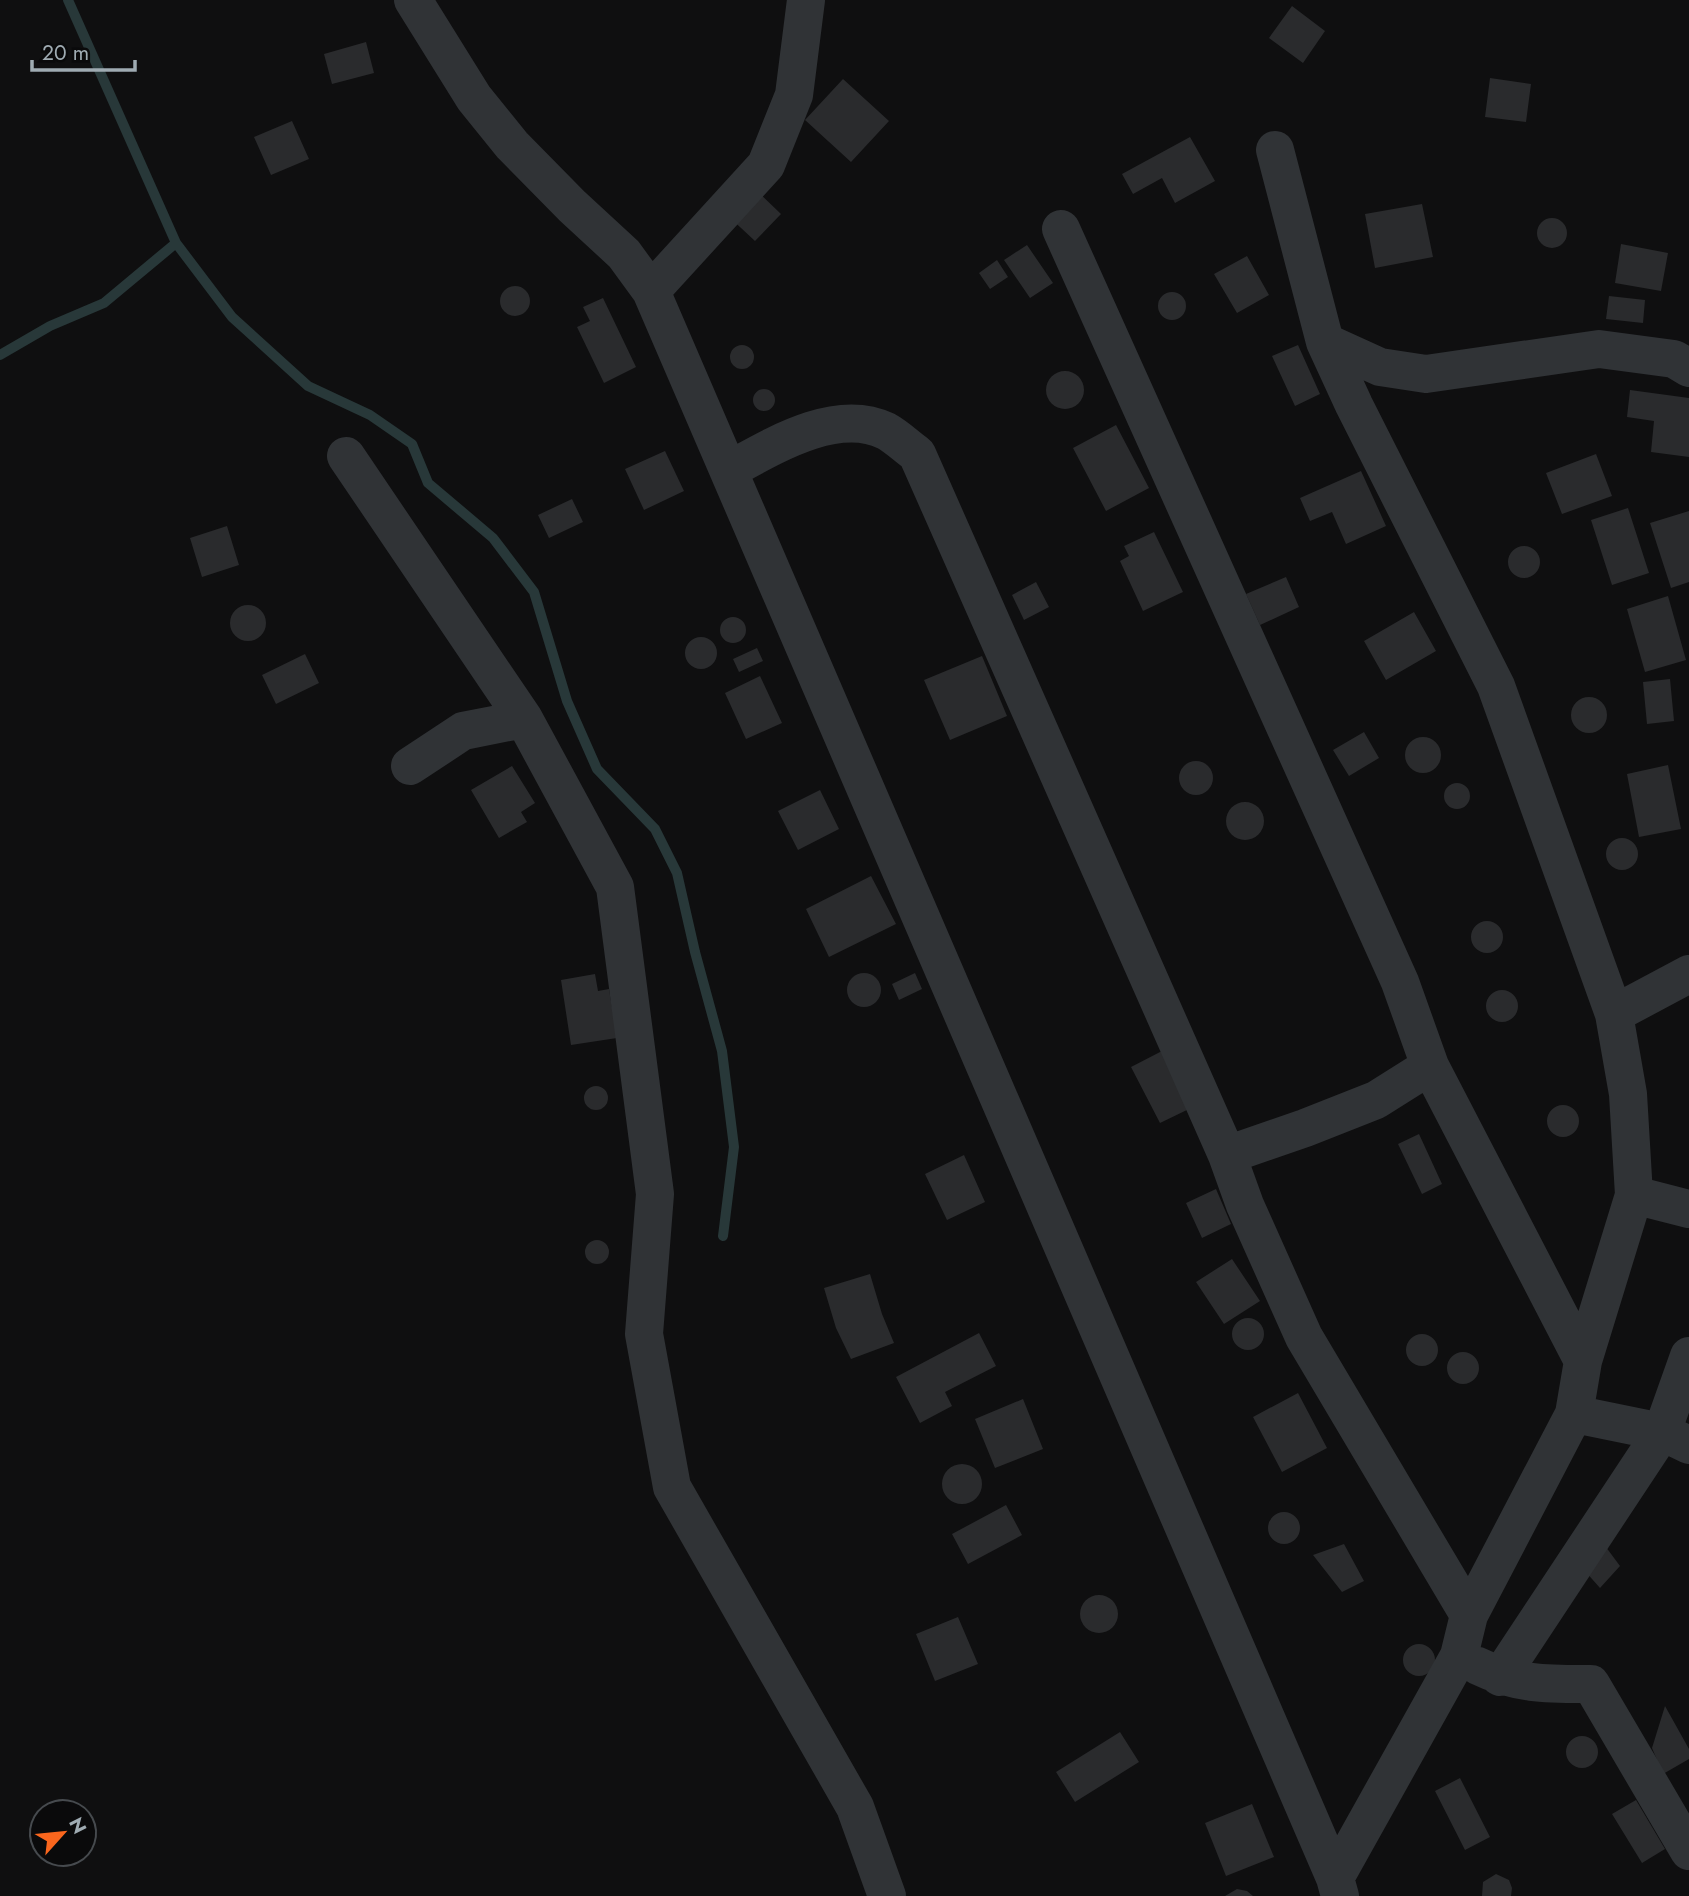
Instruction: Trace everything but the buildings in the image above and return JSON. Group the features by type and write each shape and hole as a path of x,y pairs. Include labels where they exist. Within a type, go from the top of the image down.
{"street":[{"path":"413,0 474,98 512,145 624,254 651,291 1337,1887"},
{"path":"651,291 766,165 794,95 806,0"},
{"path":"1275,150 1325,342 1496,686 1614,1014 1628,1094 1634,1195 1583,1361 1574,1414 1469,1615 1459,1656 1337,1887"},
{"path":"1061,229 1394,969 1430,1066 1583,1361"},
{"path":"1325,342 1380,367 1426,374 1599,349 1674,359 1689,368"},
{"path":"729,470 783,441 813,430 853,422 886,431 917,454 1227,1155 1245,1205 1304,1336 1469,1615"},
{"path":"346,456 524,719 615,887 655,1195 644,1334 672,1487 855,1807 887,1896"},
{"path":"410,766 463,731 524,719"},
{"path":"1614,1014 1689,974"},
{"path":"1227,1155 1376,1100 1430,1066"},
{"path":"1634,1195 1689,1209"},
{"path":"1500,1676 1676,1438 1689,1356"},
{"path":"1574,1414 1676,1438"},
{"path":"1459,1656 1500,1676 1536,1684 1591,1684 1689,1851"}],"waterway":[{"path":"68,0 176,243 232,317 308,386 370,415 412,444 428,483 493,538 534,592 567,701 597,769 655,829 677,873 722,1051 734,1147 723,1236"},
{"path":"0,355 50,326 104,303 176,243"}]}
